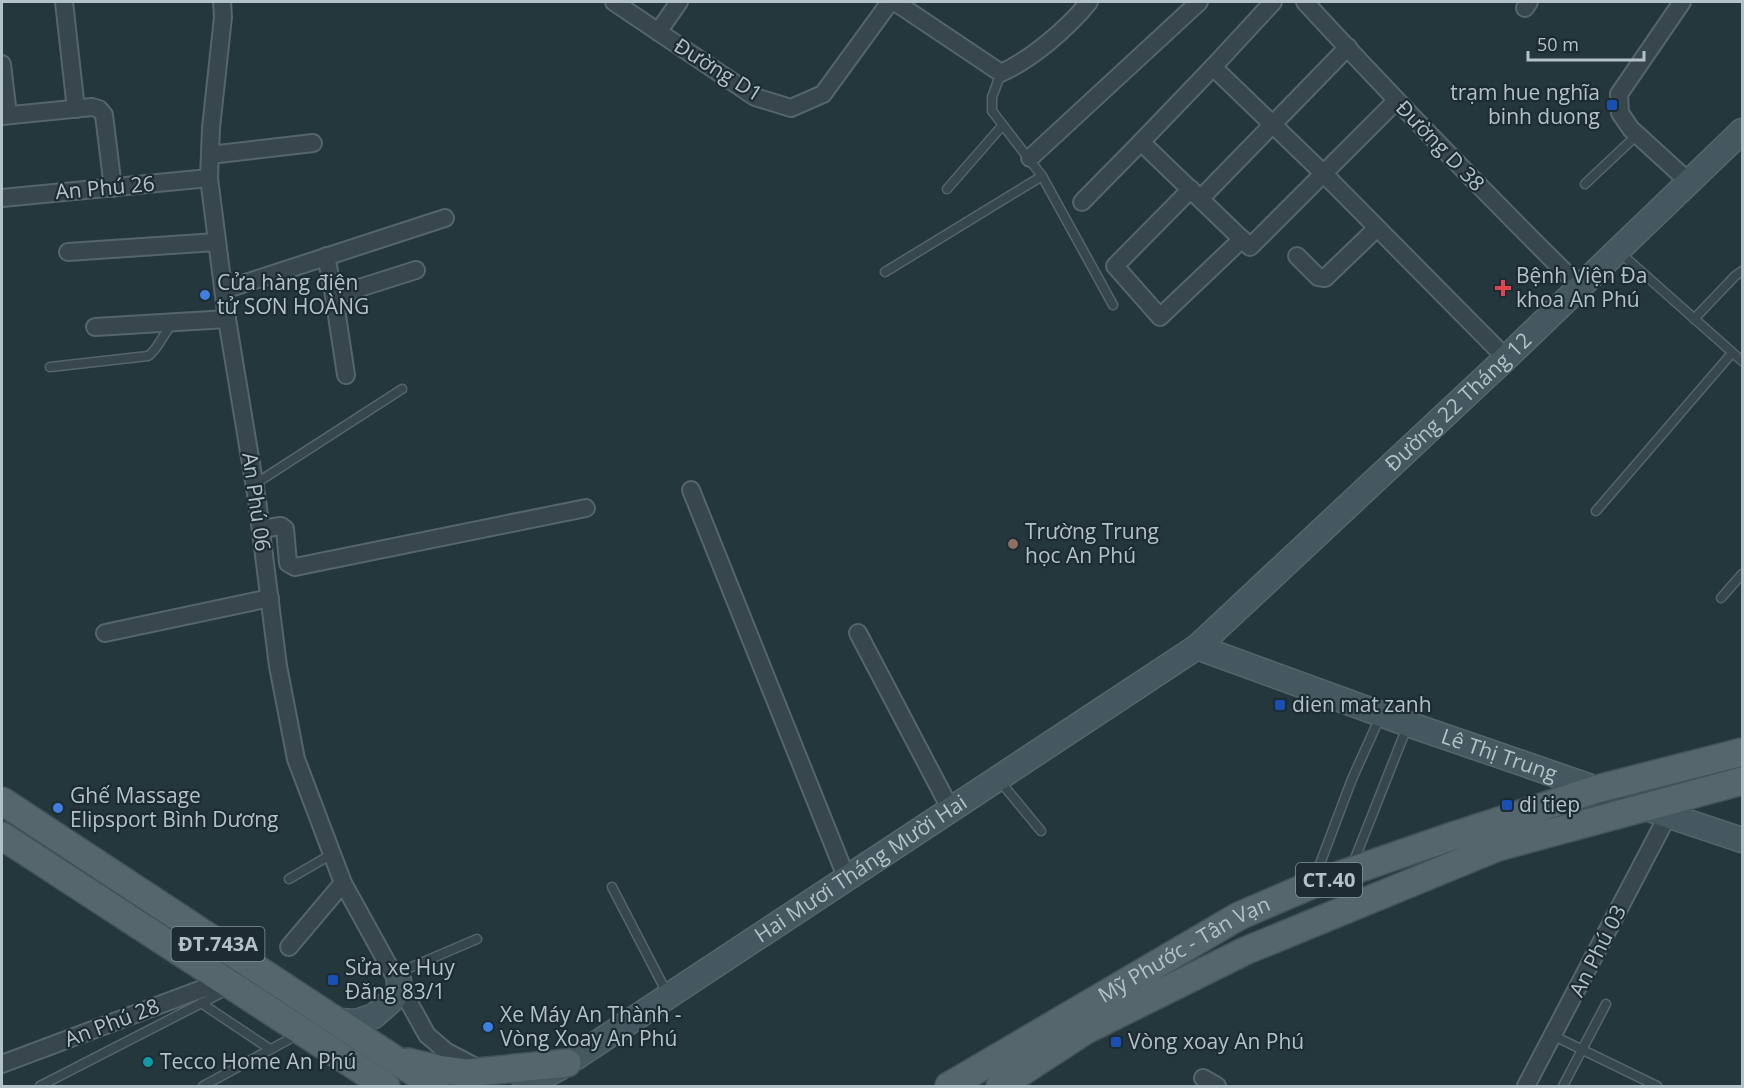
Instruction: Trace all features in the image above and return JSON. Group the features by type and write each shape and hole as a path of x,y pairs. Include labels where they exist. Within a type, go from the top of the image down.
{"main road":[{"name":"Đường 22 Tháng 12","path":"1197,647 1506,358 1743,131"},
{"name":"Lê Thị Trung","path":"1197,647 1408,724 1597,789"},
{"name":"Hai Mươi Tháng Mười Hai","path":"525,1086 567,1063 1197,647"},
{"name":"Mỹ Phước - Tân Vạn","path":"949,1086 1239,916 1311,885 1597,789 1743,752"},
{"name":"Mỹ Phước - Tân Vạn","path":"1000,1086 1086,1030 1245,951 1498,847 1656,811 1743,781"},
{"path":"1597,789 1743,840"},
{"name":"ĐT.743A","path":"2,801 435,1086"},
{"name":"ĐT.743A","path":"2,836 383,1086"},
{"path":"336,1022 356,1022 374,1016 399,991 397,977"},
{"path":"392,1058 467,1073 567,1063"},
{"path":"554,1086 567,1063"}],"street":[{"path":"64,2 76,109"},
{"name":"An Phú 06","path":"222,2 223,17 209,178 227,319 261,529 278,666 296,759 343,883 428,1035 434,1042 461,1060 490,1071"},
{"name":"Đường D1","path":"614,2 755,97 791,108 823,94 890,2"},
{"path":"658,32 679,2"},
{"path":"895,2 1002,73 1015,67 1076,18 1089,2"},
{"path":"1030,159 1199,2"},
{"path":"1082,202 1274,2"},
{"path":"1682,2 1619,94 1620,113 1637,135 1689,182"},
{"name":"Đường D 38","path":"1310,4 1396,101 1580,287"},
{"path":"1242,239 1160,317 1115,266 1272,125 1348,47"},
{"path":"2,64 5,116 92,107 99,109 104,115 113,188"},
{"path":"1213,67 1324,174 1506,358"},
{"path":"1141,142 1250,247 1396,101"},
{"path":"210,155 313,143"},
{"name":"An Phú 26","path":"2,198 209,178"},
{"path":"224,290 446,218"},
{"path":"1297,256 1318,277 1325,278 1377,228"},
{"path":"68,252 216,242"},
{"path":"326,256 345,375"},
{"path":"334,296 416,270"},
{"path":"95,327 227,319"},
{"path":"691,490 847,879"},
{"path":"261,529 281,526 285,529 288,563 295,567 586,508"},
{"path":"105,633 270,598"},
{"path":"858,633 951,810"},
{"name":"An Phú 03","path":"1526,1086 1554,1036 1656,811"},
{"path":"289,947 343,883"},
{"name":"An Phú 28","path":"2,1064 228,984"}],"lane":[{"path":"1002,73 992,97 992,111 1042,176 1113,305"},
{"path":"947,189 1002,126"},
{"path":"1586,184 1637,135"},
{"path":"885,272 1042,176"},
{"path":"1617,251 1743,361"},
{"path":"1694,319 1735,276 1743,271"},
{"path":"50,367 148,356 153,353 162,336 174,324"},
{"path":"1596,511 1732,353"},
{"path":"254,485 402,389"},
{"path":"1721,598 1743,573"},
{"path":"1311,885 1352,779 1381,713"},
{"path":"1349,873 1408,724"},
{"path":"998,780 1041,831"},
{"path":"289,879 332,854"},
{"path":"612,887 668,995"},
{"path":"397,977 477,939"},
{"path":"40,1086 201,1003 228,984"},
{"path":"201,1003 270,1049"},
{"path":"1563,1086 1606,1004"},
{"path":"203,1086 302,1032"},
{"path":"1554,1036 1657,1086"}],"place":[{"name":"trạm hue nghĩa binh duong","path":"1612,105"},
{"name":"Bệnh Viện Đa khoa An Phú","path":"1503,288"},
{"name":"Cửa hàng điện tử SƠN HOÀNG","path":"205,295"},
{"name":"Trường Trung học An Phú","path":"1013,544"},
{"name":"dien mat zanh","path":"1280,705"},
{"name":"di tiep","path":"1507,805"},
{"name":"Ghế Massage Elipsport Bình Dương","path":"58,808"},
{"name":"Sửa xe Huy Đăng 83/1","path":"333,980"},
{"name":"Xe Máy An Thành - Vòng Xoay An Phú","path":"488,1027"},
{"name":"Vòng xoay An Phú","path":"1116,1042"},
{"name":"Tecco Home An Phú","path":"148,1062"}]}
